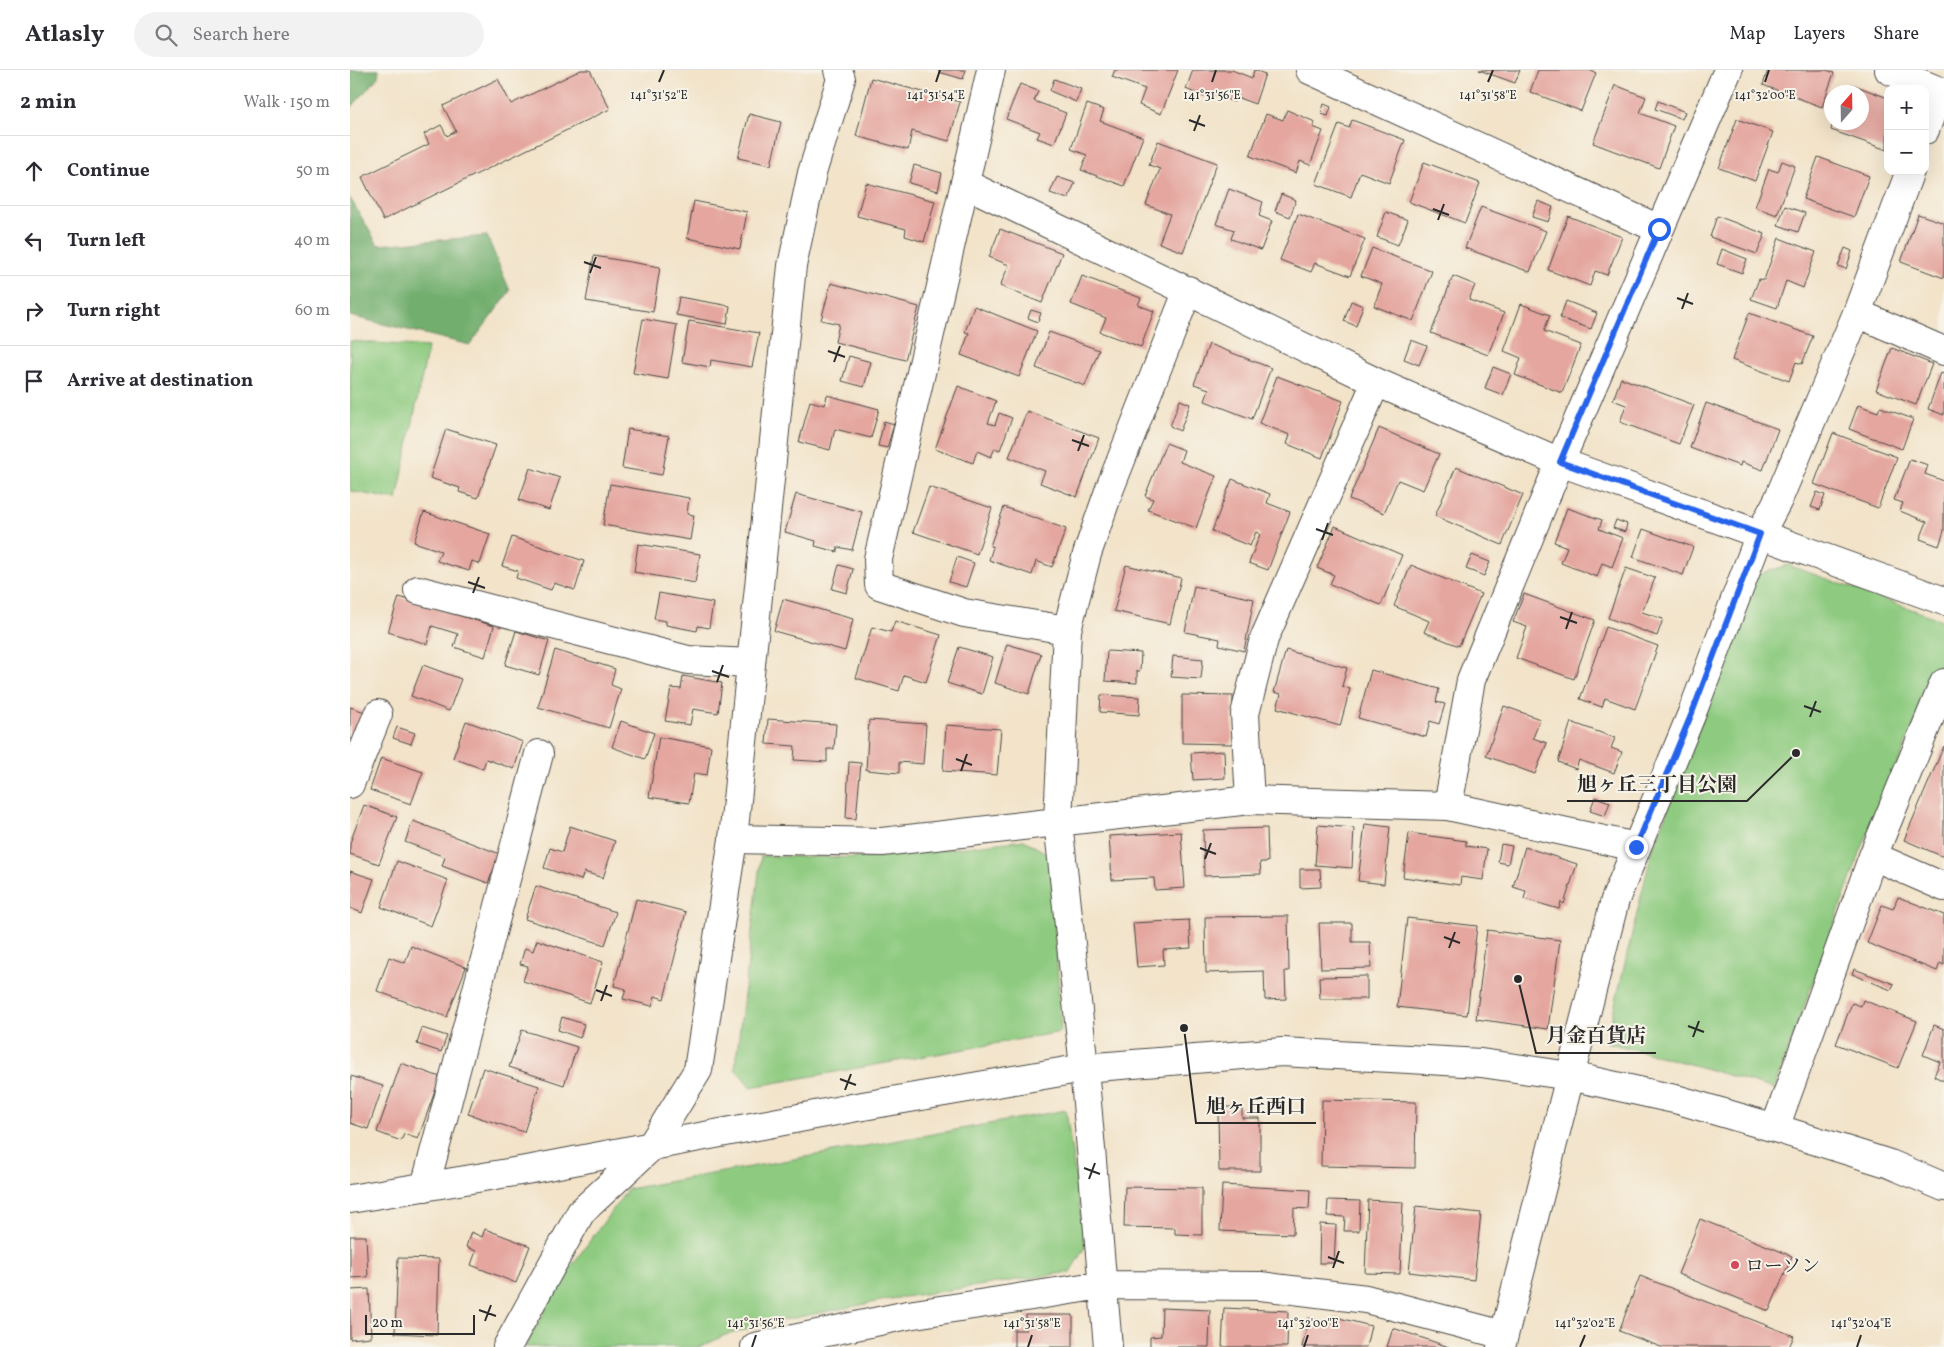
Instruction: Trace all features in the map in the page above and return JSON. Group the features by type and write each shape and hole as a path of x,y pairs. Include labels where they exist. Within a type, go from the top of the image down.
{"street":[{"path":"992,70 878,559 879,585 964,612 1067,630"},
{"path":"1310,70 1659,229"},
{"path":"1448,806 1470,680 1560,462 1728,70"},
{"path":"1889,70 1942,92 1929,121"},
{"path":"507,1347 581,1212 650,1148 698,1070 733,839 792,266 812,173 841,73"},
{"path":"756,1347 908,1315 1102,1285 1260,1286 1366,1299 1503,1341 1615,900 1692,713 1760,534 1778,500 1857,313 1909,175"},
{"path":"966,184 1376,382 1560,462 1944,601"},
{"path":"1108,1347 1084,1068 1058,821 1067,630 1087,554 1110,488 1188,290"},
{"path":"1857,313 1944,351"},
{"path":"1250,800 1245,714 1264,639 1376,382"},
{"path":"418,590 688,660 751,663"},
{"path":"1775,1128 1873,856 1944,683"},
{"path":"350,784 378,714"},
{"path":"425,1187 539,754"},
{"path":"733,839 882,842 1250,800 1448,806 1636,847"},
{"path":"1873,856 1944,887"},
{"path":"350,1199 650,1148 857,1107 1084,1068 1282,1052 1482,1063 1570,1076 1679,1100 1775,1128 1890,1164 1944,1187"}],"green space":[{"path":"350,70 379,70 378,77 350,109"},
{"path":"350,198 378,245 487,236 510,291 470,345 350,316"},
{"path":"350,341 428,347 397,500 350,491"},
{"path":"1788,565 1942,620 1944,627 1944,655 1861,850 1774,1089 1606,1042 1652,851 1757,575"},
{"path":"1024,840 1051,856 1061,1032 751,1087 735,1069 761,856 873,858"},
{"path":"1066,1110 1085,1247 1070,1272 891,1299 784,1320 725,1335 701,1347 525,1347 564,1276 628,1189"}],"building":[{"path":"581,70 590,70 610,109 383,220 362,177 429,144 424,134 441,125 447,136 456,131 443,106 498,79 511,104"},
{"path":"939,70 966,70 963,79 939,72"},
{"path":"1115,70 1178,70 1161,114 1139,105 1145,89 1112,77"},
{"path":"1193,70 1232,70 1252,78 1254,70 1265,74 1255,104 1236,97 1234,102 1205,91 1204,97 1186,89"},
{"path":"1479,70 1520,70 1515,83"},
{"path":"1538,70 1589,70 1596,73 1581,111 1530,92"},
{"path":"1768,70 1827,70 1834,73 1830,85 1824,85 1822,107 1763,85"},
{"path":"871,78 960,102 949,141 912,131 908,150 856,136"},
{"path":"1054,79 1081,89 1076,102 1050,91"},
{"path":"1020,84 1038,91 1034,101 1066,113 1054,144 1037,138 1040,132 1006,119"},
{"path":"1615,85 1646,97 1640,113 1674,126 1659,168 1593,143"},
{"path":"1869,91 1884,96 1884,149 1831,130 1869,130"},
{"path":"1658,101 1685,112 1682,119 1655,109"},
{"path":"1087,104 1104,110 1100,121 1143,137 1124,186 1081,170 1087,155 1071,149"},
{"path":"1324,104 1331,107 1328,116 1321,114"},
{"path":"1287,110 1315,122 1313,127 1323,131 1310,165 1300,161 1296,173 1250,156 1266,114 1283,120"},
{"path":"749,114 781,122 771,165 738,158"},
{"path":"1737,119 1773,132 1755,181 1719,168"},
{"path":"1352,120 1405,140 1389,183 1360,172 1351,197 1316,184 1339,124 1349,128"},
{"path":"1158,141 1217,163 1183,252 1159,243 1170,214 1146,205 1160,169 1149,165"},
{"path":"1818,157 1869,176 1854,217 1803,199"},
{"path":"1782,161 1795,166 1777,215 1755,207 1769,169 1778,172"},
{"path":"1424,162 1480,183 1465,223 1409,202"},
{"path":"914,165 942,173 938,191 909,183"},
{"path":"1057,177 1075,183 1068,199 1050,193"},
{"path":"866,183 935,201 924,242 905,236 906,229 857,216"},
{"path":"1229,189 1263,202 1259,216 1272,221 1261,250 1231,239 1234,230 1216,224"},
{"path":"1281,194 1296,200 1290,217 1275,211"},
{"path":"694,201 747,212 740,249 687,238"},
{"path":"1538,201 1553,207 1548,222 1532,217"},
{"path":"1785,206 1805,213 1798,232 1778,225"},
{"path":"1481,207 1546,231 1530,272 1465,248"},
{"path":"1386,212 1408,220 1398,245 1377,237"},
{"path":"1298,214 1365,239 1350,276 1315,263 1311,272 1280,260"},
{"path":"1918,214 1944,223 1944,278 1901,262"},
{"path":"1568,216 1622,237 1607,275 1595,271 1590,286 1548,270"},
{"path":"1717,216 1765,234 1757,254 1710,237"},
{"path":"1000,229 1062,253 1042,303 1000,286 1009,265 989,257"},
{"path":"1779,238 1816,252 1803,288 1786,281 1777,308 1751,299 1759,279 1764,280"},
{"path":"1372,248 1432,271 1413,321 1374,306 1382,284 1361,276"},
{"path":"1845,248 1852,251 1846,269 1838,266"},
{"path":"1722,249 1747,259 1742,273 1717,264"},
{"path":"594,256 660,267 653,312 586,301"},
{"path":"1082,276 1141,298 1138,305 1154,311 1141,347 1100,332 1106,318 1071,304"},
{"path":"1453,276 1475,285 1469,300 1504,313 1488,355 1431,333"},
{"path":"831,283 919,307 905,360 835,342 839,324 821,320"},
{"path":"679,297 730,306 727,324 676,315"},
{"path":"1351,301 1363,306 1356,326 1344,321"},
{"path":"1566,301 1597,313 1591,329 1560,318"},
{"path":"1521,304 1550,315 1544,331 1581,345 1562,393 1515,375 1521,358 1504,351"},
{"path":"974,306 1037,331 1019,377 961,355 969,333 965,332"},
{"path":"1031,310 1041,313 1038,322 1028,318"},
{"path":"1749,313 1813,336 1802,364 1796,362 1789,381 1732,360"},
{"path":"643,319 677,325 668,379 633,373"},
{"path":"689,321 759,333 752,367 711,360 710,367 682,362"},
{"path":"1049,332 1099,350 1085,386 1036,368"},
{"path":"1411,340 1427,346 1419,365 1404,359"},
{"path":"1209,344 1271,368 1252,419 1205,401 1209,389 1194,384"},
{"path":"1892,348 1932,364 1916,405 1876,390"},
{"path":"849,356 871,362 864,387 842,381"},
{"path":"1493,367 1511,374 1503,395 1485,388"},
{"path":"1941,373 1944,374 1944,415 1928,409"},
{"path":"1277,376 1343,401 1322,458 1287,444 1290,435 1259,423"},
{"path":"1621,378 1694,405 1679,444 1620,422 1626,405 1613,400"},
{"path":"958,386 996,401 988,423 995,425 999,413 1012,418 1000,450 995,448 991,457 977,451 973,463 935,449"},
{"path":"827,395 879,409 871,438 835,429 830,450 799,442 810,401 825,405"},
{"path":"1180,400 1190,404 1180,431 1170,426"},
{"path":"1706,403 1778,429 1763,470 1741,462 1740,466 1690,448"},
{"path":"1858,405 1878,412 1880,407 1913,419 1902,449 1849,429"},
{"path":"1027,411 1099,438 1077,497 1040,483 1045,471 1009,457"},
{"path":"884,421 894,424 887,448 878,446"},
{"path":"1379,428 1439,454 1423,490 1398,480 1384,513 1349,499"},
{"path":"446,429 496,445 478,498 459,492 460,488 430,478"},
{"path":"628,429 669,436 662,475 622,468"},
{"path":"1833,433 1897,457 1878,508 1814,484"},
{"path":"1166,443 1184,450 1180,462 1216,476 1196,528 1148,510 1153,499 1145,496"},
{"path":"1910,459 1928,465 1925,474 1944,481 1944,531 1939,546 1920,539 1927,522 1900,511 1903,503 1894,500"},
{"path":"1456,467 1523,495 1502,545 1435,516"},
{"path":"530,468 560,478 549,510 519,500"},
{"path":"1232,479 1270,494 1267,503 1290,512 1268,570 1249,563 1260,534 1256,532 1250,546 1212,531"},
{"path":"610,484 689,498 687,514 694,515 690,540 603,525"},
{"path":"929,487 992,508 977,554 913,532"},
{"path":"1817,492 1825,495 1820,510 1811,507"},
{"path":"796,494 862,512 852,550 838,547 837,552 815,546 816,541 785,532"},
{"path":"1004,507 1066,529 1052,567 1036,561 1032,575 989,560 993,547 990,546"},
{"path":"1567,508 1602,520 1599,529 1623,538 1612,567 1602,563 1597,577 1561,563 1567,547 1554,542"},
{"path":"424,512 490,534 480,564 472,561 469,571 437,561 441,551 414,542"},
{"path":"1616,520 1627,524 1625,532 1613,528"},
{"path":"1335,526 1402,555 1381,605 1330,584 1334,575 1317,568"},
{"path":"1643,529 1693,547 1683,575 1633,557"},
{"path":"512,537 584,561 575,590 554,583 551,590 516,578 518,571 502,566"},
{"path":"638,544 700,554 695,583 634,572"},
{"path":"1472,555 1490,562 1484,576 1466,569"},
{"path":"957,557 974,563 966,587 949,582"},
{"path":"839,565 853,569 847,593 832,589"},
{"path":"1126,565 1181,578 1170,624 1114,611"},
{"path":"1411,565 1481,594 1459,646 1424,632 1429,621 1394,606"},
{"path":"1626,568 1655,578 1642,612 1663,619 1657,636 1608,618"},
{"path":"1194,586 1254,599 1244,651 1219,645 1220,639 1185,632"},
{"path":"659,593 713,603 709,628 698,626 697,631 666,625 666,621 654,619"},
{"path":"1524,594 1595,620 1574,679 1516,658 1527,627 1513,622"},
{"path":"399,597 494,626 485,657 454,647 458,634 432,626 427,644 388,632"},
{"path":"783,599 853,619 845,651 774,631"},
{"path":"895,621 941,635 926,682 904,675 899,691 856,678 872,627 891,632"},
{"path":"1606,627 1658,646 1635,709 1605,698 1602,707 1580,699"},
{"path":"516,631 549,641 539,675 505,665"},
{"path":"1007,644 1041,654 1029,694 995,683"},
{"path":"959,647 993,657 982,694 947,683"},
{"path":"555,650 615,669 611,685 621,689 609,728 538,707"},
{"path":"1286,650 1347,668 1342,686 1350,689 1340,726 1277,708 1281,694 1274,692"},
{"path":"1107,651 1141,653 1140,671 1137,671 1137,683 1105,681"},
{"path":"1173,656 1203,659 1201,679 1171,677"},
{"path":"423,665 461,679 449,711 411,696"},
{"path":"1371,670 1439,689 1436,702 1445,704 1439,724 1430,721 1426,737 1358,718"},
{"path":"683,676 722,683 718,713 693,709 690,725 665,721 671,688 681,689"},
{"path":"1101,695 1140,697 1139,715 1100,712"},
{"path":"1182,695 1233,696 1232,744 1182,743"},
{"path":"1504,706 1540,719 1533,738 1547,743 1535,774 1486,756"},
{"path":"350,707 368,713 357,744 350,741"},
{"path":"768,719 836,724 834,749 827,749 827,762 794,760 795,746 766,744"},
{"path":"869,720 926,724 923,764 899,762 899,773 866,770"},
{"path":"466,721 523,742 514,769 486,759 483,769 453,758"},
{"path":"621,721 654,733 645,759 612,747"},
{"path":"1571,722 1615,738 1611,748 1622,752 1614,773 1579,760 1576,769 1558,762"},
{"path":"946,725 1001,729 997,775 943,771"},
{"path":"397,727 415,733 411,744 393,738"},
{"path":"659,737 711,746 707,775 694,773 689,803 649,797"},
{"path":"1944,746 1944,857 1904,840"},
{"path":"1224,751 1225,778 1193,780 1191,753"},
{"path":"381,758 423,772 411,804 370,790"},
{"path":"849,762 861,763 856,819 846,818"},
{"path":"1595,797 1610,802 1605,816 1590,811"},
{"path":"364,805 397,817 379,864 350,854 350,843"},
{"path":"413,821 500,854 488,883 442,866 445,857 405,842"},
{"path":"1365,824 1390,827 1384,884 1358,881"},
{"path":"1318,825 1354,828 1352,868 1315,865"},
{"path":"570,826 615,841 603,878 584,872 581,880 544,868 550,848 562,852"},
{"path":"1267,828 1268,862 1260,862 1261,874 1204,876 1203,830"},
{"path":"1181,832 1185,888 1155,890 1154,878 1112,880 1109,836"},
{"path":"1409,833 1466,841 1466,846 1487,849 1483,880 1461,877 1460,885 1403,877"},
{"path":"1501,844 1512,846 1508,864 1498,862"},
{"path":"1525,847 1577,864 1564,904 1561,902 1559,909 1524,899 1526,891 1513,887"},
{"path":"397,861 448,880 431,926 381,907"},
{"path":"1300,869 1320,869 1321,887 1300,888"},
{"path":"350,871 374,879 362,913 350,908"},
{"path":"536,886 616,912 605,945 525,919"},
{"path":"1898,897 1944,915 1944,965 1940,963 1937,971 1867,943 1882,905 1893,909"},
{"path":"636,899 686,912 664,999 655,996 652,1006 623,999 626,989 614,986"},
{"path":"1288,916 1289,971 1285,971 1286,999 1265,1000 1264,971 1206,973 1205,917"},
{"path":"1407,918 1477,926 1467,1015 1397,1007"},
{"path":"1189,920 1191,948 1163,950 1164,965 1137,967 1133,923"},
{"path":"1319,923 1352,923 1352,942 1370,942 1371,968 1321,969"},
{"path":"1487,930 1560,940 1548,1029 1476,1019"},
{"path":"537,940 603,962 590,1003 523,981 528,966 520,964 525,948 533,951"},
{"path":"411,946 466,967 447,1017 377,991 389,957 405,963"},
{"path":"1854,969 1894,984 1891,990 1852,974"},
{"path":"1367,976 1367,999 1320,999 1319,977"},
{"path":"1863,1000 1917,1021 1898,1068 1836,1044 1852,1003 1861,1006"},
{"path":"562,1017 584,1024 580,1038 558,1030"},
{"path":"1934,1025 1944,1029 1944,1081 1934,1076 1940,1062 1923,1055"},
{"path":"422,1028 447,1036 441,1052 417,1044"},
{"path":"522,1030 577,1047 564,1085 509,1067"},
{"path":"401,1063 440,1077 418,1139 404,1134 401,1141 377,1132"},
{"path":"483,1068 539,1086 524,1132 468,1114"},
{"path":"351,1076 383,1086 368,1129 350,1123"},
{"path":"1322,1100 1416,1102 1415,1168 1321,1166"},
{"path":"1218,1107 1242,1107 1242,1118 1260,1118 1260,1171 1219,1171"},
{"path":"1222,1185 1310,1190 1309,1209 1294,1208 1293,1234 1220,1231"},
{"path":"1125,1187 1202,1188 1202,1235 1175,1234 1175,1228 1124,1227"},
{"path":"1328,1200 1360,1201 1359,1231 1344,1231 1345,1217 1327,1216"},
{"path":"1368,1200 1403,1202 1400,1274 1365,1273"},
{"path":"1416,1206 1481,1213 1474,1280 1409,1272"},
{"name":"ローソン","path":"1700,1219 1792,1256 1769,1311 1678,1274"},
{"path":"1320,1224 1336,1225 1334,1263 1319,1263"},
{"path":"485,1229 530,1246 516,1283 471,1265 476,1251 466,1247 471,1232 482,1237"},
{"path":"350,1236 366,1236 368,1277 350,1278"},
{"path":"398,1258 439,1259 437,1335 395,1333"},
{"path":"1640,1276 1794,1336 1789,1347 1661,1347 1619,1331"},
{"path":"369,1289 371,1337 350,1339 350,1290"},
{"path":"1162,1308 1210,1310 1209,1347 1150,1347 1150,1337 1161,1336"},
{"path":"1224,1308 1288,1311 1287,1347 1222,1347"},
{"path":"1026,1315 1073,1315 1073,1347 1014,1347 1014,1330 1026,1330"},
{"path":"1335,1317 1371,1326 1366,1347 1302,1347 1309,1318 1334,1324"},
{"path":"1393,1328 1449,1347 1387,1347"}],"place":[{"name":"旭ヶ丘三丁目公園","path":"1796,753"},
{"name":"月金百貨店","path":"1518,979"},
{"name":"旭ヶ丘西口","path":"1184,1028"},
{"name":"ローソン","path":"1735,1265"}],"route":[{"path":"1636,847 1692,713 1760,534 1560,462 1659,229"}]}
